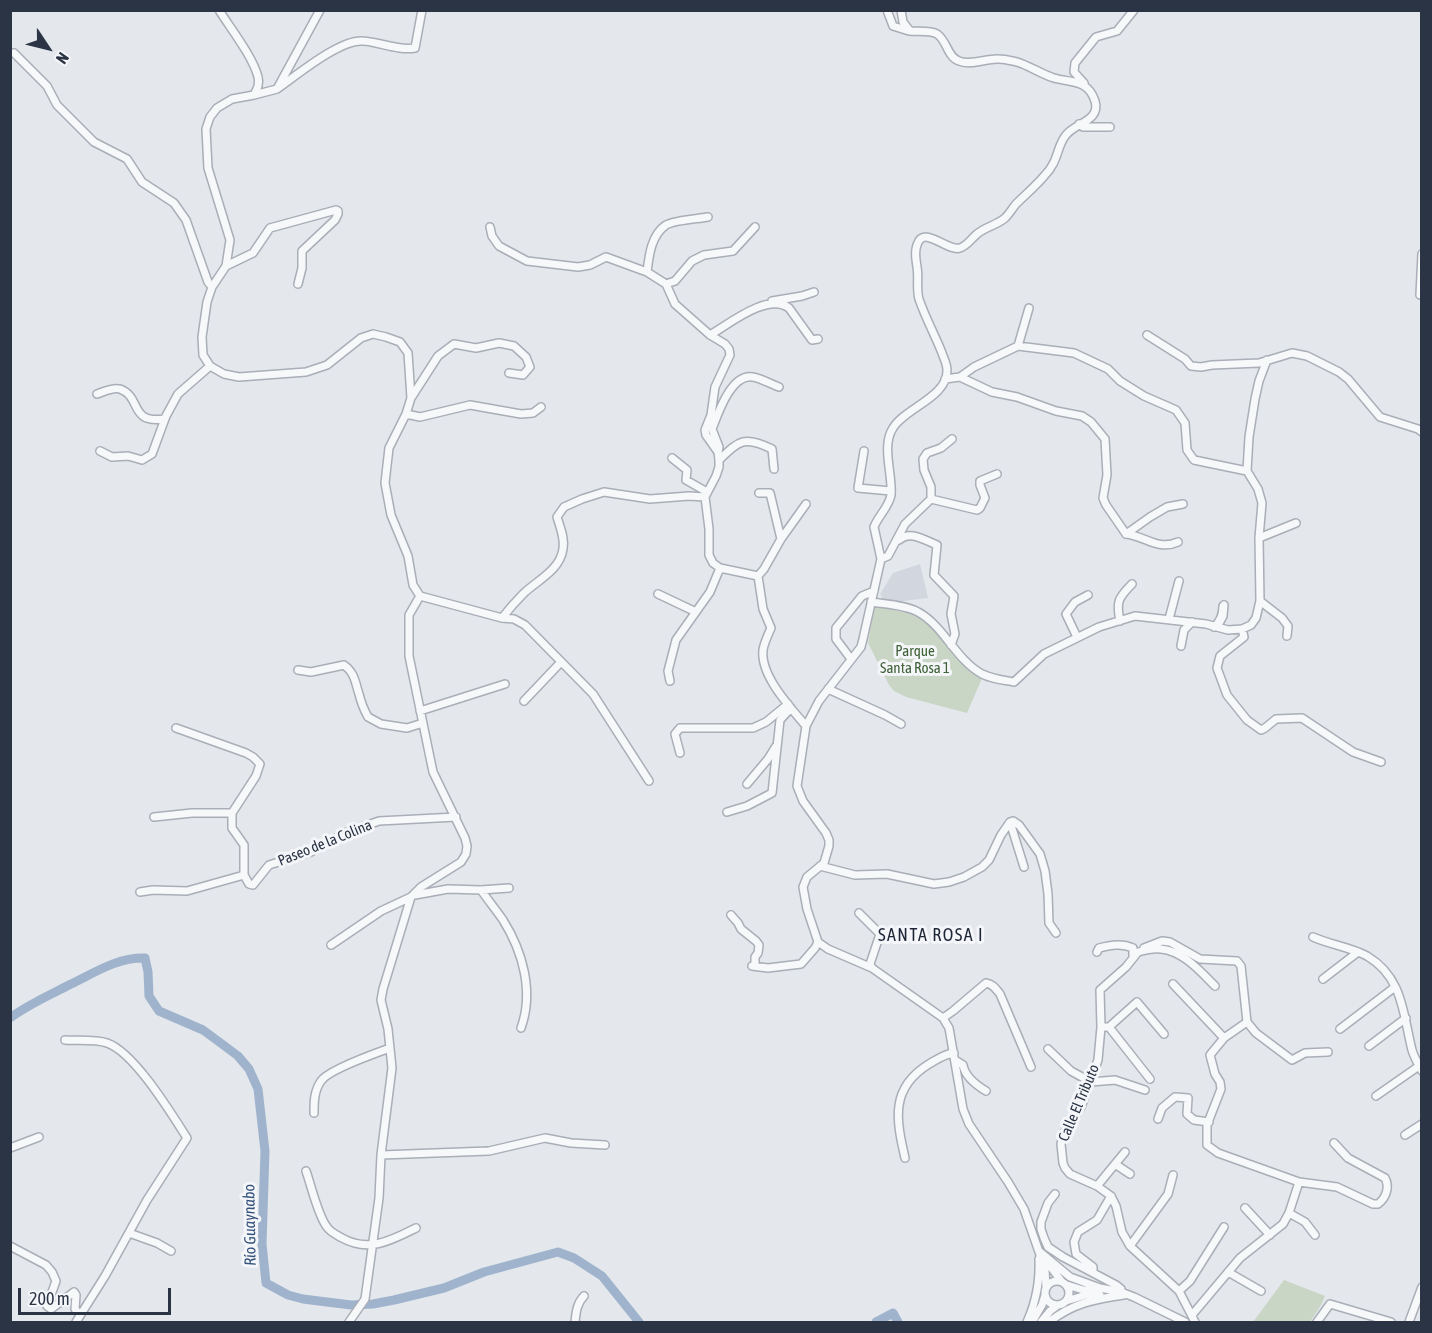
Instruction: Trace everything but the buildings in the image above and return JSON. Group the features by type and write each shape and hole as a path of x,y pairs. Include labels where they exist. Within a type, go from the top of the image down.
{"street":[{"path":"219,10 259,78 254,95"},
{"path":"277,89 320,10"},
{"path":"411,398 408,353 400,342 373,334 361,338 327,365 306,372 239,377 224,374 210,366 203,355 202,337 207,302 212,287 226,266 230,240 208,168 206,129 210,117 217,108 232,99 277,89 349,42 365,41 407,50 415,48 422,10"},
{"path":"888,10 893,26 910,31 938,34 946,43 951,55 960,62 969,63 1000,58 1056,79 1076,81 1091,93"},
{"path":"901,10 903,22 910,31"},
{"path":"1032,1323 1042,1305 1045,1292 1045,1269 1023,1209 1008,1182 969,1124 963,1109 949,1028 943,1018 872,968 828,949 818,942 807,909 803,887 807,877 824,863 829,840 803,801 797,786 806,726 819,701 861,647 881,558 874,526 888,504 891,491 888,451 892,428 934,394 947,373 918,297 918,268 914,253 918,242 923,238 931,238 953,249 961,248 978,233 1004,219 1032,190 1053,164 1065,136 1079,124 1091,118 1096,109 1091,90 1074,72 1075,63 1096,37 1118,31 1134,10"},
{"path":"14,53 47,86 57,105 93,142 127,159 142,182 174,202 186,220 208,282 212,287"},
{"path":"1079,124 1083,127 1110,127"},
{"path":"226,266 253,253 270,228 338,211 335,219 302,251 302,268 298,284"},
{"path":"647,272 649,252 654,239 667,225 708,217"},
{"path":"490,227 492,236 499,246 527,261 578,267 606,258 647,272 666,284 675,304 729,349 730,355 715,387 711,415 705,430 719,460 716,476 706,495 709,555 720,568 758,576"},
{"path":"666,284 675,281 692,261 704,255 733,251 755,227"},
{"path":"1421,295 1422,254"},
{"path":"766,306 768,302 814,292"},
{"path":"710,335 753,308 779,303 789,308 812,340 818,339"},
{"path":"1018,346 1029,308"},
{"path":"1147,335 1185,359 1191,366 1259,363 1292,353 1307,356 1348,379 1380,417 1422,432"},
{"path":"509,373 523,375 530,367 526,357 514,346 499,343 476,348 454,344 438,356 411,398 406,414 389,448 385,483 391,515 408,556 413,585 420,596 502,618 514,619 525,625 593,694 649,781"},
{"path":"945,379 960,377 974,367 1018,346 1074,353 1108,369 1120,381 1136,391 1176,410 1185,423 1187,450 1194,460 1247,471"},
{"path":"871,602 918,612 934,624 967,663 995,679 1014,682 1044,654 1099,627 1135,616 1192,622 1228,630 1242,629 1251,625 1256,618 1260,601 1259,538 1262,503 1258,489 1247,471 1249,438 1258,381 1268,360"},
{"path":"100,451 112,457 128,456 142,460 152,454 164,419 178,394 210,366"},
{"path":"717,452 719,447 712,429 723,400 737,383 752,376 779,387"},
{"path":"960,377 992,392 1017,397 1056,411 1082,416 1091,422 1105,439 1107,475 1103,498 1126,534 1163,546 1178,542"},
{"path":"97,394 119,389 127,394 143,416 149,420 164,419"},
{"path":"406,414 420,417 470,405 522,414 533,413 541,407"},
{"path":"881,558 888,556 905,524 931,499 931,487 924,470 924,459 927,453 941,448 952,438"},
{"path":"719,460 736,444 756,441 772,448 774,469"},
{"path":"864,451 858,488 891,491"},
{"path":"672,458 687,470 686,480 706,495"},
{"path":"931,499 977,510 985,498 980,481 997,474"},
{"path":"502,618 524,593 551,571 560,559 564,540 557,517 564,507 604,492 650,499 706,495"},
{"path":"759,493 770,492 781,539"},
{"path":"806,504 758,576 763,609 771,628 763,652 771,682 806,726"},
{"path":"1126,534 1167,507 1183,504"},
{"path":"1259,538 1296,523"},
{"path":"895,544 903,536 910,535 937,545 934,575 954,596 951,614 955,634 951,645"},
{"path":"670,681 668,671 676,640 710,592 720,568"},
{"path":"1169,619 1179,581"},
{"path":"1120,621 1117,605 1120,597 1132,584"},
{"path":"851,659 836,639 836,628 862,596 874,591"},
{"path":"658,594 696,612"},
{"path":"1077,637 1066,614 1075,602 1088,595"},
{"path":"349,1323 365,1299 379,1198 381,1155 392,1068 388,1029 381,1000 383,989 412,897 421,887 460,862 466,854 467,846 456,817 433,772 409,656 409,615 420,596"},
{"path":"1260,601 1282,618 1288,626 1287,636"},
{"path":"1181,646 1184,630 1192,622"},
{"path":"1242,629 1244,637 1220,656 1217,668 1227,695 1247,720 1261,730 1275,719 1302,718 1353,752 1381,762"},
{"path":"524,701 561,662"},
{"path":"298,670 311,672 344,665 356,678 358,691 368,717 381,724 406,728 423,723"},
{"path":"420,711 505,684"},
{"path":"828,689 901,724"},
{"path":"727,812 747,806 772,793 780,720 789,706"},
{"path":"680,753 675,734 680,728 753,728 789,706"},
{"path":"140,892 187,891 244,875 244,845 232,828 232,813 256,776 260,764 246,753 176,728"},
{"path":"747,784 768,759 778,742"},
{"path":"154,817 192,813 232,813"},
{"name":"Paseo de la Colina","path":"244,875 249,884 253,885 269,865 311,852 345,833 379,821 456,817"},
{"path":"1010,822 1013,821 1019,825 1040,854 1046,883 1049,923 1056,933"},
{"path":"820,866 855,875 887,874 934,884 949,882 982,867 989,860 1010,822"},
{"path":"1010,822 1024,867"},
{"path":"331,945 381,911 412,897 448,889 509,888"},
{"path":"481,890 503,921 524,971 527,989 525,1016 521,1028"},
{"path":"859,913 880,934 870,964 872,968"},
{"path":"731,915 741,929 759,945 754,966 768,968 801,964 818,942"},
{"path":"1314,937 1358,952 1377,964 1399,994 1413,1052 1420,1069 1376,1096"},
{"name":"Calle El Tributo","path":"1111,1196 1097,1186 1070,1174 1065,1168 1061,1154 1064,1133 1081,1107 1098,1060 1105,1027 1100,990 1126,967 1135,954 1149,945 1170,942 1200,959 1237,962 1241,966 1246,1022"},
{"path":"1097,952 1099,948 1107,946 1127,945 1133,948 1135,954 1163,949 1193,964 1215,986"},
{"path":"1323,979 1358,952"},
{"path":"943,1018 986,982 990,983 1000,994 1031,1068"},
{"path":"1173,984 1224,1038"},
{"path":"1340,1029 1395,987"},
{"path":"1150,1079 1105,1027 1137,1002 1164,1034"},
{"path":"1369,1046 1406,1018"},
{"path":"1328,1052 1305,1053 1292,1060 1256,1033 1246,1022 1224,1038 1210,1055 1221,1089 1209,1122 1207,1145 1218,1153 1299,1182 1337,1186 1373,1204 1382,1201 1388,1189 1385,1178 1348,1158 1334,1143"},
{"path":"65,1040 104,1042 115,1046 161,1096 187,1138 147,1200 76,1323"},
{"path":"314,1113 314,1096 321,1079 354,1061 390,1048"},
{"path":"1048,1049 1071,1071 1091,1082 1115,1080 1145,1090"},
{"path":"905,1158 898,1130 899,1101 904,1087 915,1072 943,1055 955,1056 963,1065 965,1073 986,1091"},
{"path":"1158,1119 1162,1108 1175,1097 1188,1098 1188,1114 1194,1120 1209,1122"},
{"path":"1405,1136 1422,1124"},
{"path":"10,1148 39,1137"},
{"path":"381,1155 489,1151 545,1138 572,1143 605,1145"},
{"path":"1097,1186 1125,1152"},
{"path":"1115,1164 1130,1174"},
{"path":"306,1171 327,1228 349,1242 372,1245 388,1242 416,1228"},
{"path":"1130,1246 1168,1194 1173,1175"},
{"path":"1111,1196 1116,1206 1122,1232 1130,1246 1179,1291 1193,1319 1240,1258 1284,1224 1299,1182"},
{"path":"1055,1194 1048,1203 1041,1222 1045,1241 1051,1250 1116,1285 1124,1293"},
{"path":"1093,1272 1093,1267 1076,1254 1074,1242 1078,1232 1097,1220 1111,1196"},
{"path":"1245,1208 1270,1235"},
{"path":"1289,1213 1305,1222 1315,1235"},
{"path":"1179,1291 1190,1281 1224,1227"},
{"path":"129,1233 157,1243 171,1251"},
{"path":"10,1246 46,1265 52,1272 56,1281 47,1306 51,1309 55,1307 74,1292 76,1295 75,1309 80,1315"},
{"path":"1038,1251 1065,1284 1069,1292 1066,1301"},
{"path":"1038,1251 1070,1277 1100,1288 1124,1293 1155,1306 1185,1323"},
{"path":"1027,1323 1038,1288 1038,1251"},
{"path":"1228,1272 1261,1292"},
{"path":"1045,1292 1053,1281 1083,1290 1124,1293"},
{"path":"1410,1323 1422,1287"},
{"path":"1045,1292 1050,1304 1057,1306"},
{"path":"1041,1323 1050,1311 1066,1301 1086,1295 1124,1293"},
{"path":"1049,1323 1083,1302 1124,1293"},
{"path":"575,1323 576,1308 584,1296"},
{"path":"1317,1323 1330,1304 1374,1320 1391,1323"}],"shaded area":[{"path":"920,564 928,598 884,601 880,594 893,573"}],"green space":[{"name":"Parque Santa Rosa 1","path":"874,606 919,615 983,676 967,713 906,697 894,691 868,643"},
{"path":"1284,1280 1325,1296 1310,1322 1253,1322"}],"waterway":[{"name":"Río Guaynabo","path":"10,1018 106,966 125,960 145,958 149,996 159,1011 203,1030 238,1056 249,1069 258,1089 265,1151 262,1244 266,1283 288,1295 351,1305 373,1304 444,1288 484,1272 558,1252 574,1258 602,1276 639,1322"},
{"name":"Río Guaynabo","path":"876,1322 893,1313 898,1322"}],"district":[{"name":"SANTA ROSA I","path":"931,935"}]}
